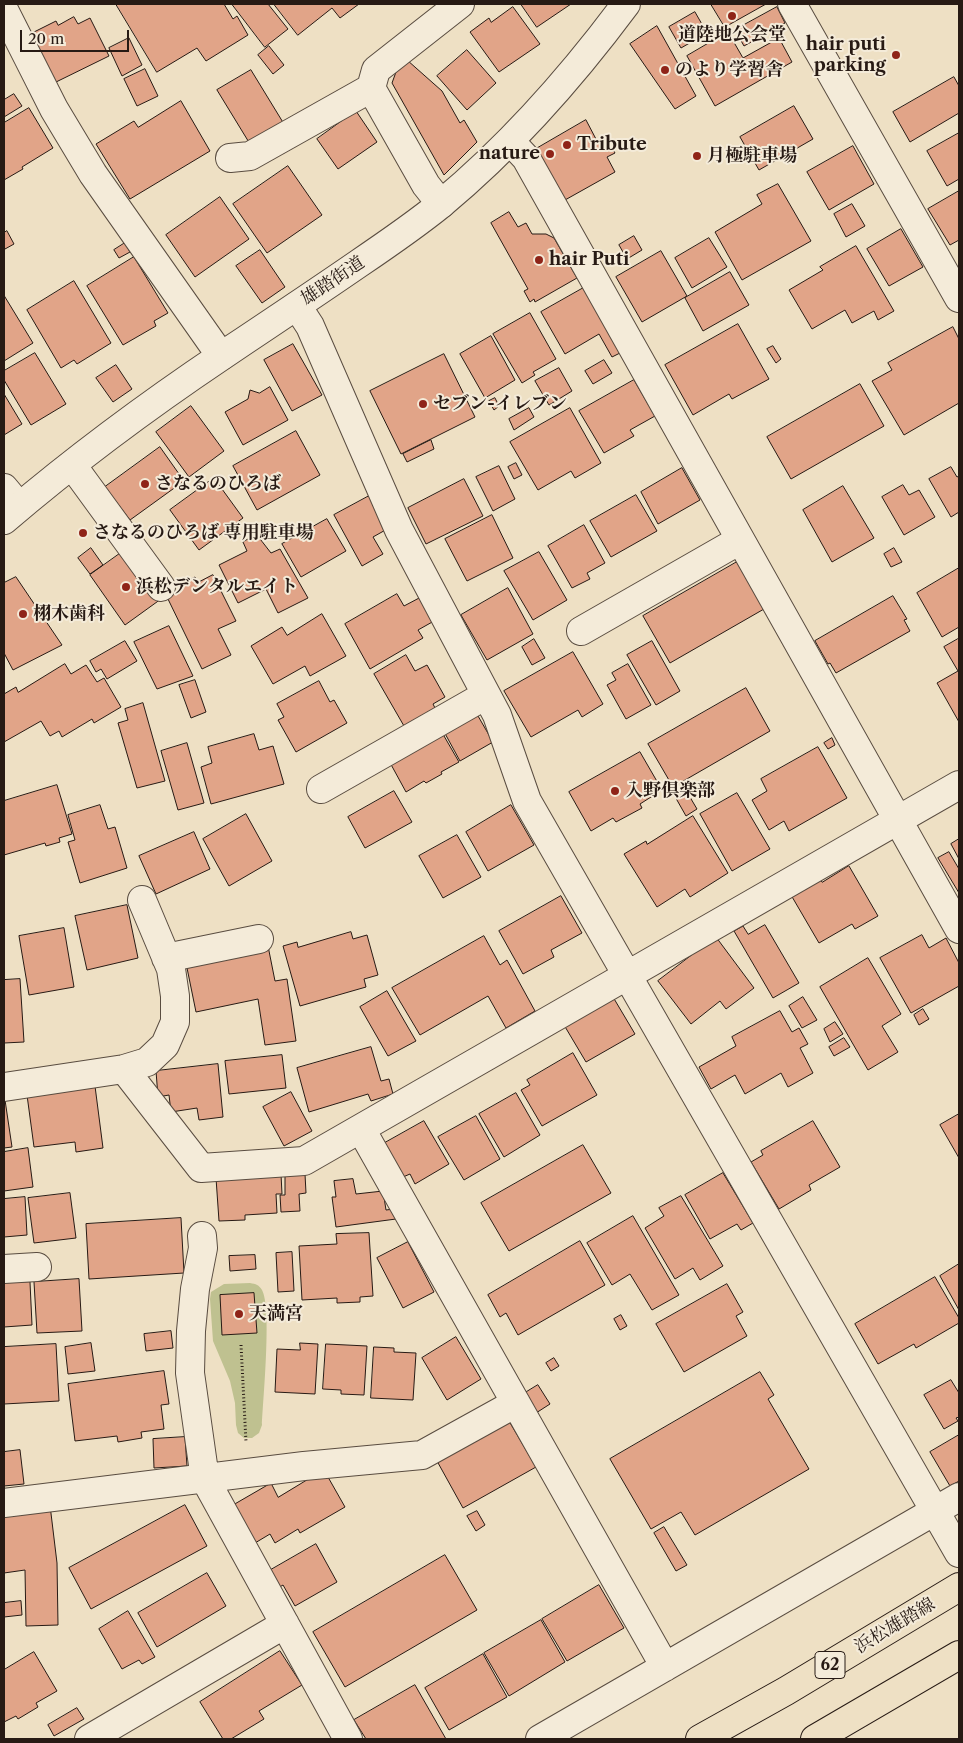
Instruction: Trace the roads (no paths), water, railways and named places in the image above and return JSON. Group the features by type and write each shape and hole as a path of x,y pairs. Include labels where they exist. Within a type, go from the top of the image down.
{"main road":[{"name":"浜松雄踏線","path":"700,1739 786,1691 959,1587"},
{"path":"814,1739 959,1655"}],"street":[{"path":"441,204 426,185 371,88 376,70 460,4"},
{"name":"雄踏街道","path":"9,505 72,465 221,356 407,230 441,204 510,141 553,96 626,4"},
{"path":"792,4 959,298"},
{"path":"4,10 54,109 93,174 221,356"},
{"path":"230,158 250,156 371,88"},
{"path":"510,141 526,158 959,929"},
{"path":"297,306 310,326 399,530 497,715 527,801 959,1553"},
{"path":"72,465 161,587"},
{"path":"581,630 740,540"},
{"path":"321,789 486,695"},
{"path":"124,1069 201,1168 304,1161 959,785"},
{"path":"4,1087 124,1069 147,1062 165,1045 175,1022 175,996 171,969 142,900"},
{"path":"166,958 259,939"},
{"path":"361,1129 665,1667"},
{"path":"202,1236 203,1248 195,1289 191,1332 190,1373 205,1478 348,1739"},
{"path":"4,1269 37,1267"},
{"path":"4,1503 205,1478 422,1455 516,1402"},
{"path":"540,1739 959,1497"},
{"path":"89,1739 285,1624"}],"place":[{"name":"道陸地公会堂","path":"732,16"},
{"name":"hair puti parking","path":"896,55"},
{"name":"のより学習舎","path":"665,70"},
{"name":"Tribute","path":"567,145"},
{"name":"nature","path":"550,154"},
{"name":"月極駐車場","path":"697,156"},
{"name":"hair Puti","path":"539,260"},
{"name":"セブン-イレブン","path":"423,404"},
{"name":"さなるのひろば","path":"145,484"},
{"name":"さなるのひろば 専用駐車場","path":"83,533"},
{"name":"浜松デンタルエイト","path":"126,587"},
{"name":"栩木歯科","path":"23,614"},
{"name":"入野倶楽部","path":"615,791"},
{"name":"天満宮","path":"239,1314"}]}
